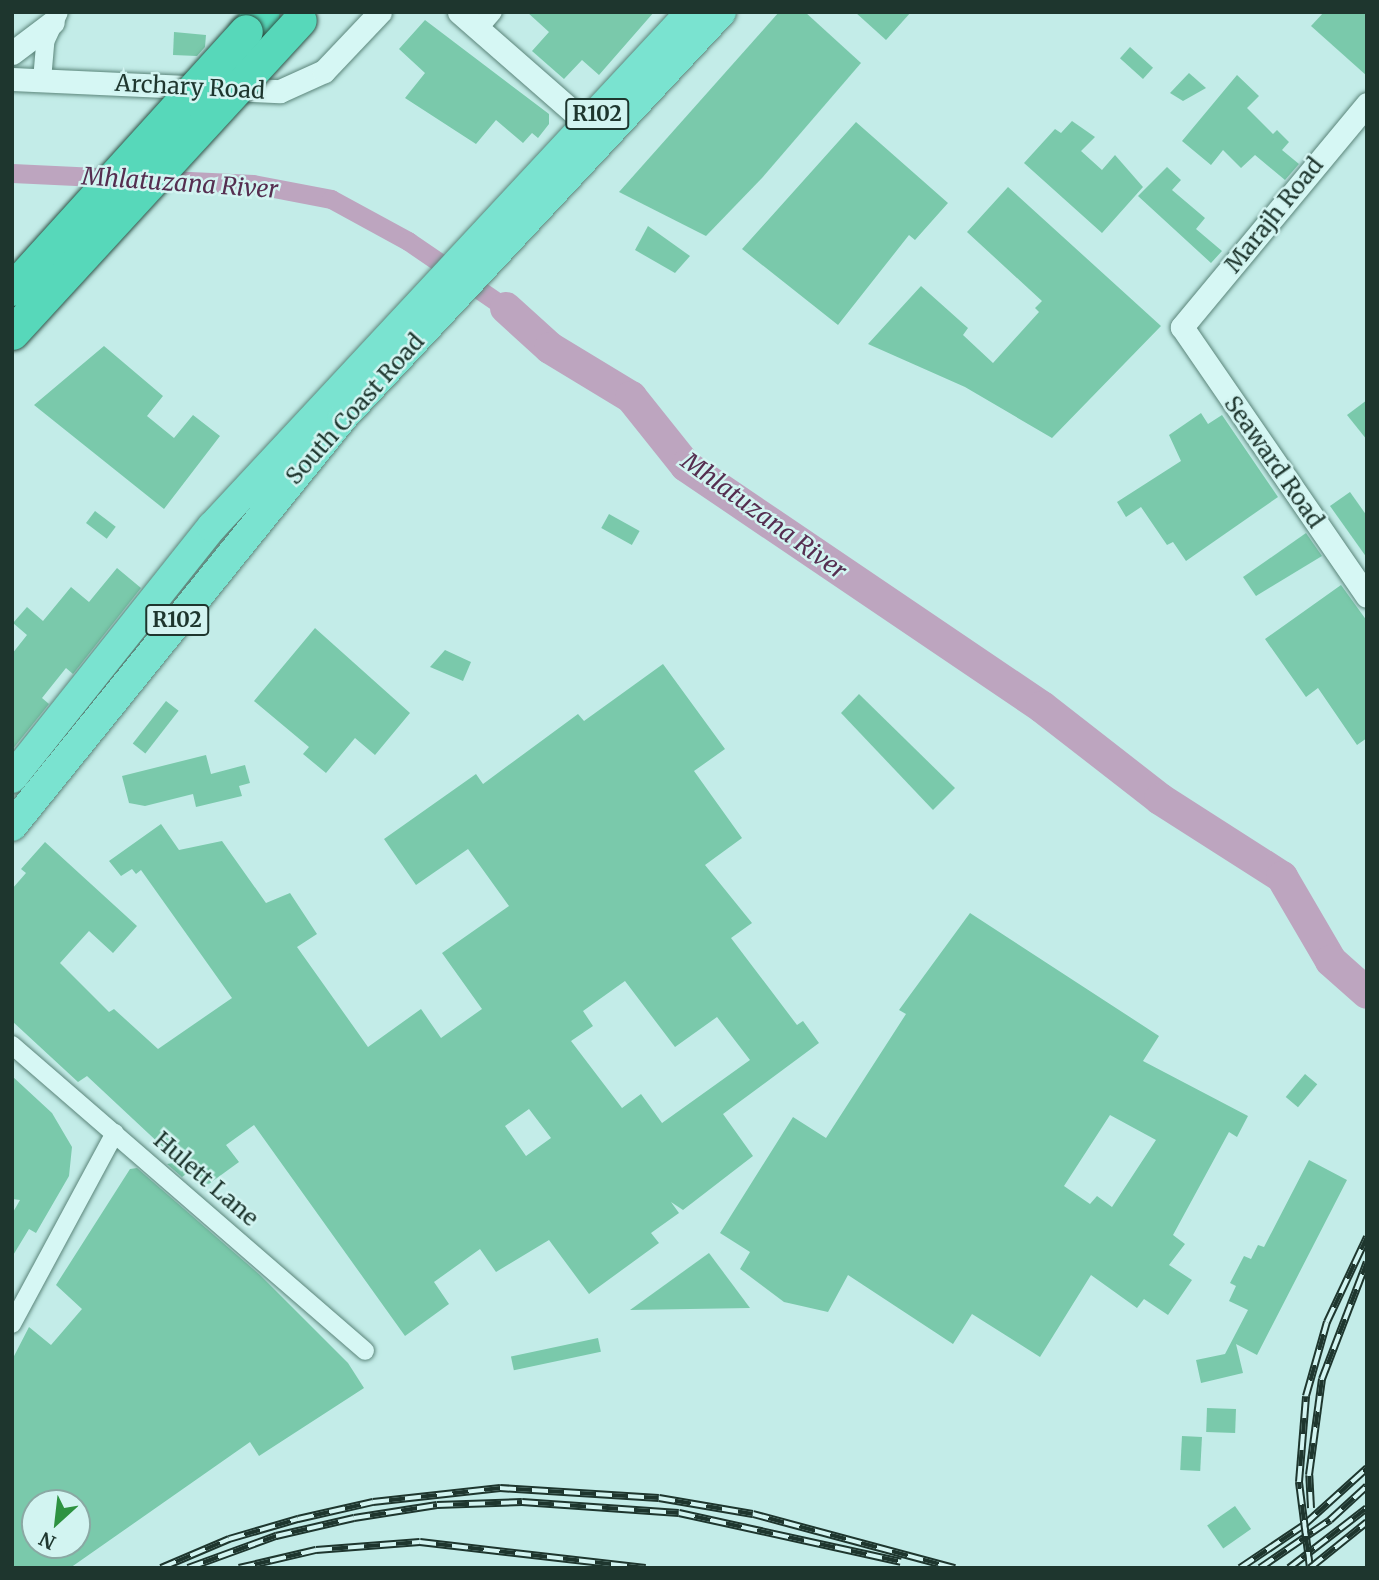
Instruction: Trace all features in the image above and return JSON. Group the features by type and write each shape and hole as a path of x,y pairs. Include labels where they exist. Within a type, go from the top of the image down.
{"highway":[{"name":"South Coast Road","path":"596,132 691,12"},
{"name":"South Coast Road","path":"12,778 39,746 78,720 334,409 596,132 720,12"},
{"path":"12,333 304,16"},
{"path":"12,289 254,22"},
{"name":"South Coast Road","path":"12,826 62,764 78,720"},
{"path":"39,746 62,764"}],"street":[{"name":"Archary Road","path":"12,79 280,91 324,71 380,12"},
{"path":"459,12 486,20 596,132"},
{"path":"42,80 56,17"},
{"path":"12,53 56,17"},
{"name":"Marajh Road","path":"1182,327 1367,104"},
{"name":"Seaward Road","path":"1182,327 1367,596"},
{"name":"Hulett Lane","path":"12,1045 365,1351"},
{"path":"12,1324 115,1133"}],"building":[{"path":"527,12 654,12 599,75 582,60 564,79 532,51 549,32"},
{"path":"779,12 805,12 861,63 762,178 706,236 619,192"},
{"path":"855,12 911,12 886,40"},
{"path":"1324,12 1367,12 1367,76 1311,26"},
{"path":"425,20 549,114 549,124 538,138 532,133 523,143 496,120 476,144 405,98 425,73 399,49"},
{"path":"174,32 206,35 205,47 197,56 173,55"},
{"path":"1130,47 1153,68 1143,79 1120,58"},
{"path":"1189,73 1206,88 1183,101 1170,93"},
{"path":"1237,75 1259,96 1247,108 1273,134 1277,130 1289,142 1282,150 1299,164 1285,180 1255,155 1241,168 1223,150 1211,165 1182,141"},
{"path":"1072,121 1095,137 1081,151 1102,170 1115,155 1143,187 1102,233 1024,163 1055,129 1061,133"},
{"path":"856,122 948,203 915,240 909,235 838,325 742,249"},
{"path":"1167,167 1181,180 1172,190 1205,218 1196,229 1222,251 1211,263 1138,196"},
{"path":"1008,187 1161,326 1052,438 965,387 868,344 921,286 968,328 963,335 993,363 1039,312 1035,308 1042,301 967,232"},
{"path":"648,226 690,256 675,273 635,250"},
{"path":"104,346 163,396 147,416 174,438 193,415 220,436 164,509 34,405"},
{"path":"1367,400 1367,440 1347,415"},
{"path":"1201,413 1208,424 1222,415 1278,497 1186,561 1173,542 1167,545 1141,507 1126,517 1117,502 1181,461 1169,435"},
{"path":"1350,492 1367,516 1367,558 1330,506"},
{"path":"95,511 116,527 107,539 86,523"},
{"path":"609,514 640,531 632,545 601,528"},
{"path":"1306,533 1322,556 1256,596 1243,577"},
{"path":"117,568 141,588 73,674 66,668 42,698 49,704 12,750 12,654 27,635 13,623 27,607 43,621 71,587 89,602"},
{"path":"1341,585 1367,621 1367,738 1357,745 1318,688 1306,697 1265,639"},
{"path":"315,628 410,713 375,755 355,738 326,773 303,754 309,747 254,701"},
{"path":"445,650 471,662 463,681 430,667"},
{"path":"663,664 725,749 694,771 742,838 705,865 752,923 731,938 797,1025 803,1021 819,1043 723,1114 753,1156 683,1210 671,1202 679,1213 651,1233 659,1243 589,1294 549,1240 496,1272 480,1249 434,1282 449,1304 405,1336 254,1125 226,1145 239,1162 206,1186 193,1169 182,1177 167,1164 179,1162 87,1076 78,1082 12,1021 12,889 26,873 21,869 45,842 137,926 113,953 89,931 60,963 109,1012 114,1009 158,1049 232,998 141,870 136,874 132,869 121,876 109,861 161,824 179,850 222,841 266,903 290,893 317,934 297,947 368,1047 421,1009 441,1038 482,1009 442,953 509,906 468,849 416,885 384,839 476,774 483,784 578,714 584,721","holes":["625,981 675,1047 717,1017 750,1060 662,1123 641,1094 622,1108 571,1041 593,1026 583,1011","529,1109 551,1138 526,1156 505,1126"]},
{"path":"859,694 955,788 933,810 841,713"},
{"path":"166,701 179,711 145,753 133,744"},
{"path":"206,755 211,774 245,765 250,783 239,786 242,796 196,807 193,794 145,806 129,803 122,776"},
{"path":"970,913 1159,1036 1143,1061 1248,1116 1237,1137 1229,1132 1173,1235 1185,1244 1169,1265 1192,1280 1168,1315 1144,1299 1137,1308 1091,1275 1040,1357 972,1314 953,1344 848,1275 828,1312 784,1302 740,1269 750,1252 720,1233 793,1117 826,1138 906,1014 899,1010","holes":["1110,1115 1156,1140 1112,1207 1097,1196 1090,1204 1064,1186"]},
{"path":"1305,1074 1317,1084 1298,1107 1286,1097"},
{"path":"12,1076 52,1113 72,1147 69,1176 36,1233 29,1229 12,1257 12,1214 20,1200 12,1199"},
{"path":"1309,1160 1347,1180 1257,1355 1236,1344 1243,1373 1201,1383 1196,1360 1225,1354 1248,1310 1229,1301 1236,1286 1230,1283 1244,1256 1251,1259 1258,1245 1264,1247"},
{"path":"137,1168 260,1275 348,1363 364,1388 259,1456 250,1442 91,1553 91,1489 21,1489 21,1559 83,1559 70,1568 12,1568 12,1360 29,1327 51,1345 82,1309 56,1285 130,1169"},
{"path":"709,1253 750,1308 630,1310"},
{"path":"598,1338 601,1352 514,1370 511,1357"},
{"path":"1207,1408 1236,1409 1235,1433 1206,1432"},
{"path":"1182,1436 1202,1437 1200,1471 1180,1470"},
{"path":"1235,1506 1251,1529 1223,1548 1207,1526"}],"waterway":[{"name":"Mhlatuzana River","path":"12,173 118,178"},
{"name":"Mhlatuzana River","path":"148,179 253,184 331,199 408,241 506,308"},
{"name":"Mhlatuzana River","path":"506,308 550,348 631,397 686,466 1042,707 1160,799 1282,877 1331,961 1367,993"}],"railway":[{"path":"1310,1568 1299,1482 1306,1396 1327,1322 1367,1237"},
{"path":"1311,1508 1309,1475 1322,1379 1367,1262"},
{"path":"1240,1568 1304,1525 1367,1468"},
{"path":"1260,1568 1330,1520 1367,1486"},
{"path":"161,1568 229,1539 298,1519 373,1502 500,1488 659,1498 753,1514 955,1568"},
{"path":"188,1568 276,1536 354,1518 437,1505 522,1502 679,1513 901,1562"},
{"path":"1289,1568 1367,1508"},
{"path":"1310,1568 1367,1522"},
{"path":"239,1568 316,1550 420,1542 646,1568"}]}
